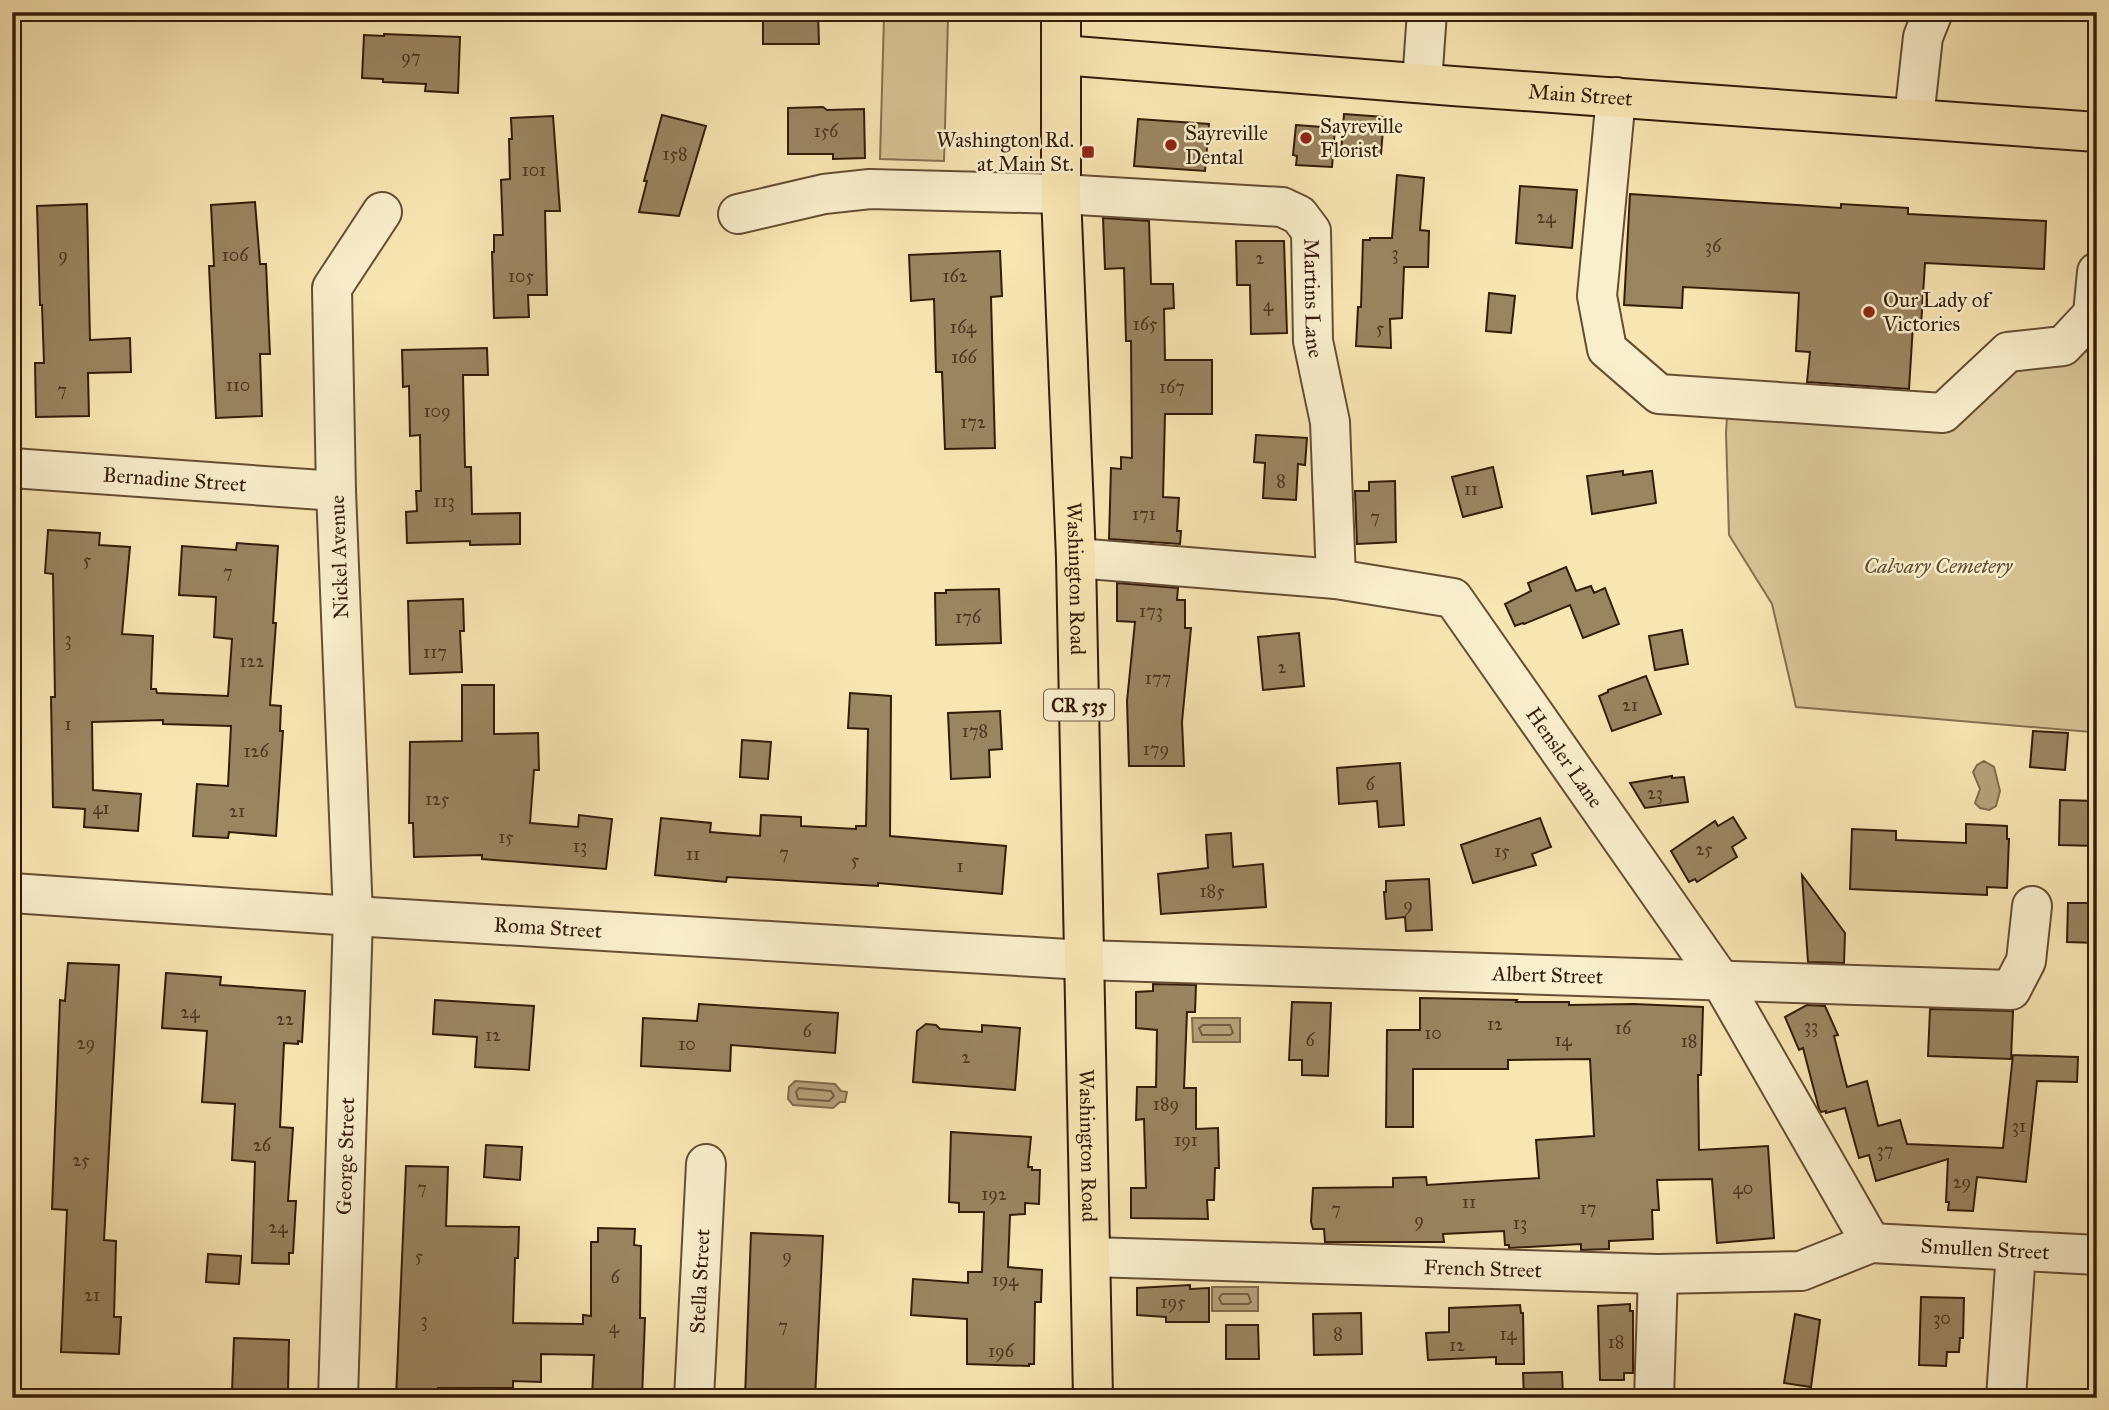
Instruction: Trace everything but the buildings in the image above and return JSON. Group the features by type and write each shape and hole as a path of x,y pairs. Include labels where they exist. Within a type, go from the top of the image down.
{"main road":[{"name":"Washington Road","path":"1061,12 1062,194 1076,558 1093,1398"},
{"name":"Main Street","path":"1062,55 2097,132"}],"street":[{"path":"1422,83 1427,12"},
{"path":"1914,118 1928,25"},
{"path":"1616,97 1597,296 1606,349 1659,394 1943,413 2008,352 2063,346 2094,314 2097,272"},
{"name":"Martins Lane","path":"738,214 824,194 870,189 1062,194 1282,206 1299,215 1311,230 1313,341 1330,422 1336,579"},
{"name":"Nickel Avenue","path":"353,916 336,491 332,288 382,212"},
{"name":"Bernadine Street","path":"12,468 336,491"},
{"name":"Hensler Lane","path":"1076,558 1336,579 1453,598 1721,981 1871,1243"},
{"name":"Roma Street","path":"12,893 1084,960"},
{"name":"Albert Street","path":"1084,960 2011,990 2026,961 2032,906"},
{"name":"George Street","path":"338,1398 353,916"},
{"name":"Stella Street","path":"694,1398 706,1164"},
{"name":"French Street","path":"1091,1257 1658,1275 1801,1271 1871,1243"},
{"name":"Smullen Street","path":"1871,1243 2097,1255"},
{"path":"2006,1398 2016,1251"},
{"path":"1654,1398 1658,1275"}],"green space":[{"path":"884,17 948,19 944,161 880,159"},
{"name":"Calvary Cemetery","path":"2063,346 2097,354 2097,666 2091,732 1796,707 1772,604 1729,535 1726,433 1728,400 1943,413 2008,352"}],"water":[{"path":"1984,761 1994,767 2000,791 1996,806 1989,810 1980,808 1975,803 1980,789 1973,772 1977,765"},
{"path":"1192,1018 1240,1018 1240,1042 1193,1042"},
{"path":"795,1081 835,1084 841,1091 847,1092 845,1102 840,1102 833,1108 793,1105 788,1099 789,1087"},
{"path":"1212,1287 1258,1287 1258,1311 1212,1311"}],"place":[{"name":"Sayreville Florist","path":"1306,138"},
{"name":"Sayreville Dental","path":"1171,145"},
{"name":"Washington Rd. at Main St.","path":"1088,152"},
{"name":"Our Lady of Victories","path":"1869,312"}]}
